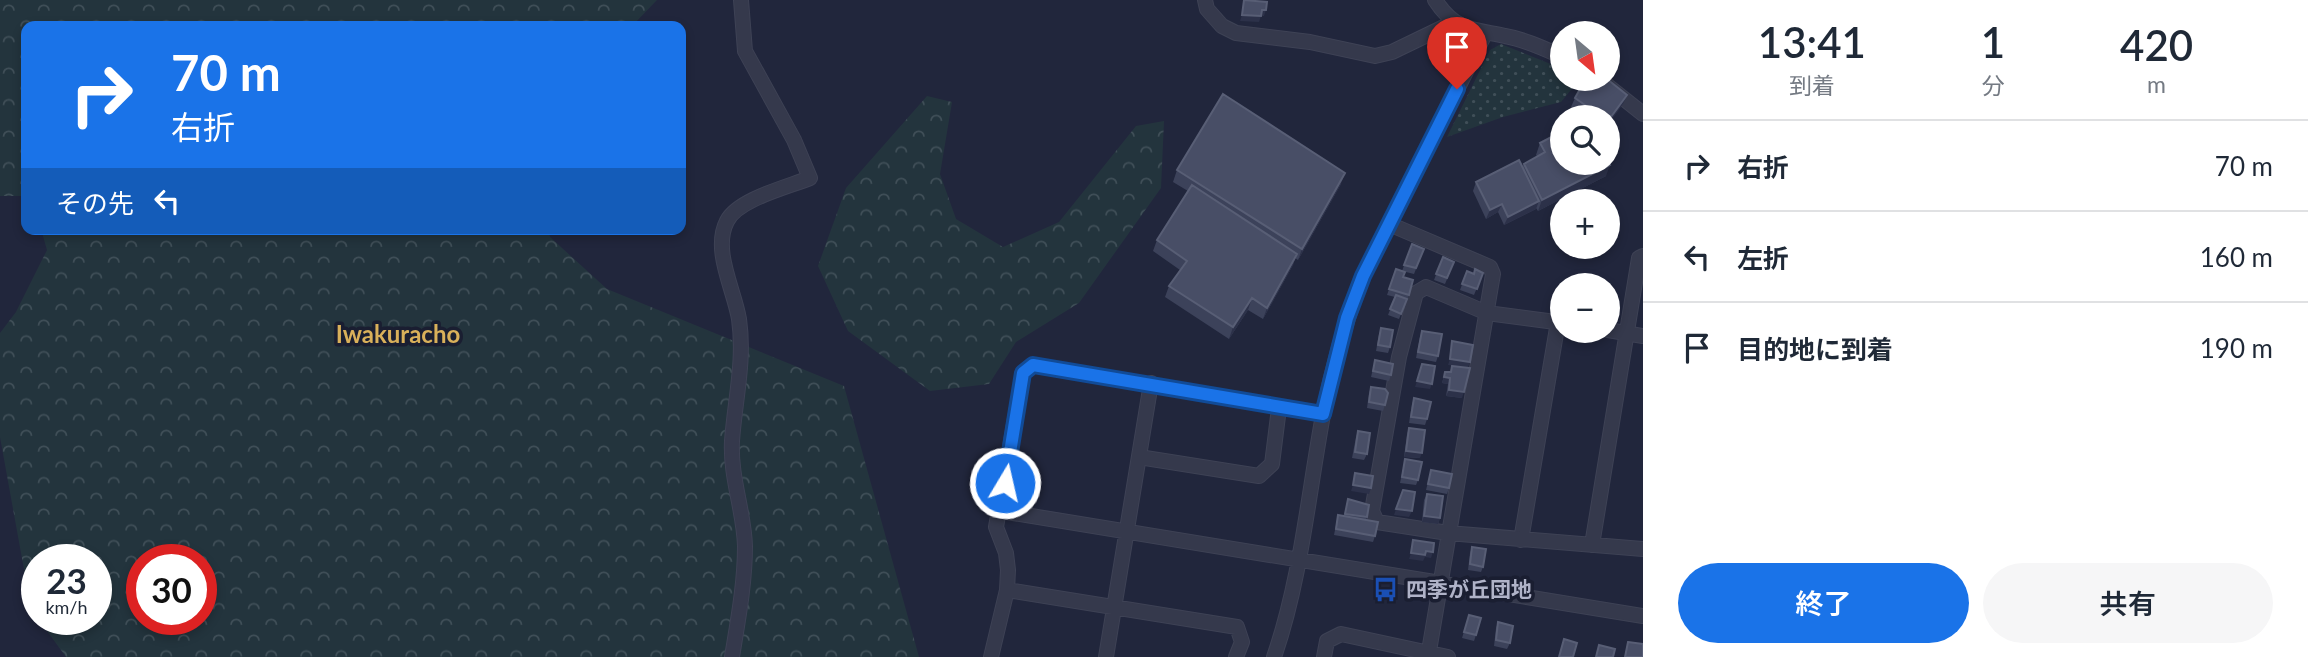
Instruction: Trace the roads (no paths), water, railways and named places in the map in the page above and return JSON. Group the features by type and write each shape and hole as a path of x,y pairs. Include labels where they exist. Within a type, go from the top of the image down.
{"street":[{"path":"732,657 743,582 745,544 734,479 732,442 742,356 738,317 721,246 727,222 738,206 810,178 794,140 745,51 741,0"},
{"path":"1205,0 1207,9 1222,26 1236,33 1310,42 1375,56 1392,52 1452,23"},
{"path":"1435,0 1452,23 1485,34 1506,36 1550,52"},
{"path":"1274,657 1299,559 1323,414 1347,318 1363,276 1485,34"},
{"path":"1614,91 1643,114"},
{"path":"1389,224 1490,267 1493,274 1428,655"},
{"path":"1592,545 1639,258 1643,256"},
{"path":"1550,321 1487,313 1426,287 1416,293 1399,357 1372,511 1377,522 1448,533 1643,548"},
{"path":"1620,332 1643,336"},
{"path":"1521,540 1556,343"},
{"path":"991,657 1007,590 1006,553 996,527 1023,373 1033,365 1323,414"},
{"path":"1106,657 1151,383"},
{"path":"1139,457 1259,476 1272,464 1279,408"},
{"path":"1001,510 1643,617"},
{"path":"1007,590 1237,627 1242,642 1236,657"},
{"path":"1324,657 1327,641 1341,634 1428,655 1448,657"}],"place":[{"name":"四季が丘団地","path":"1386,590"}],"district":[{"name":"Iwakuracho","path":"398,335"}]}
